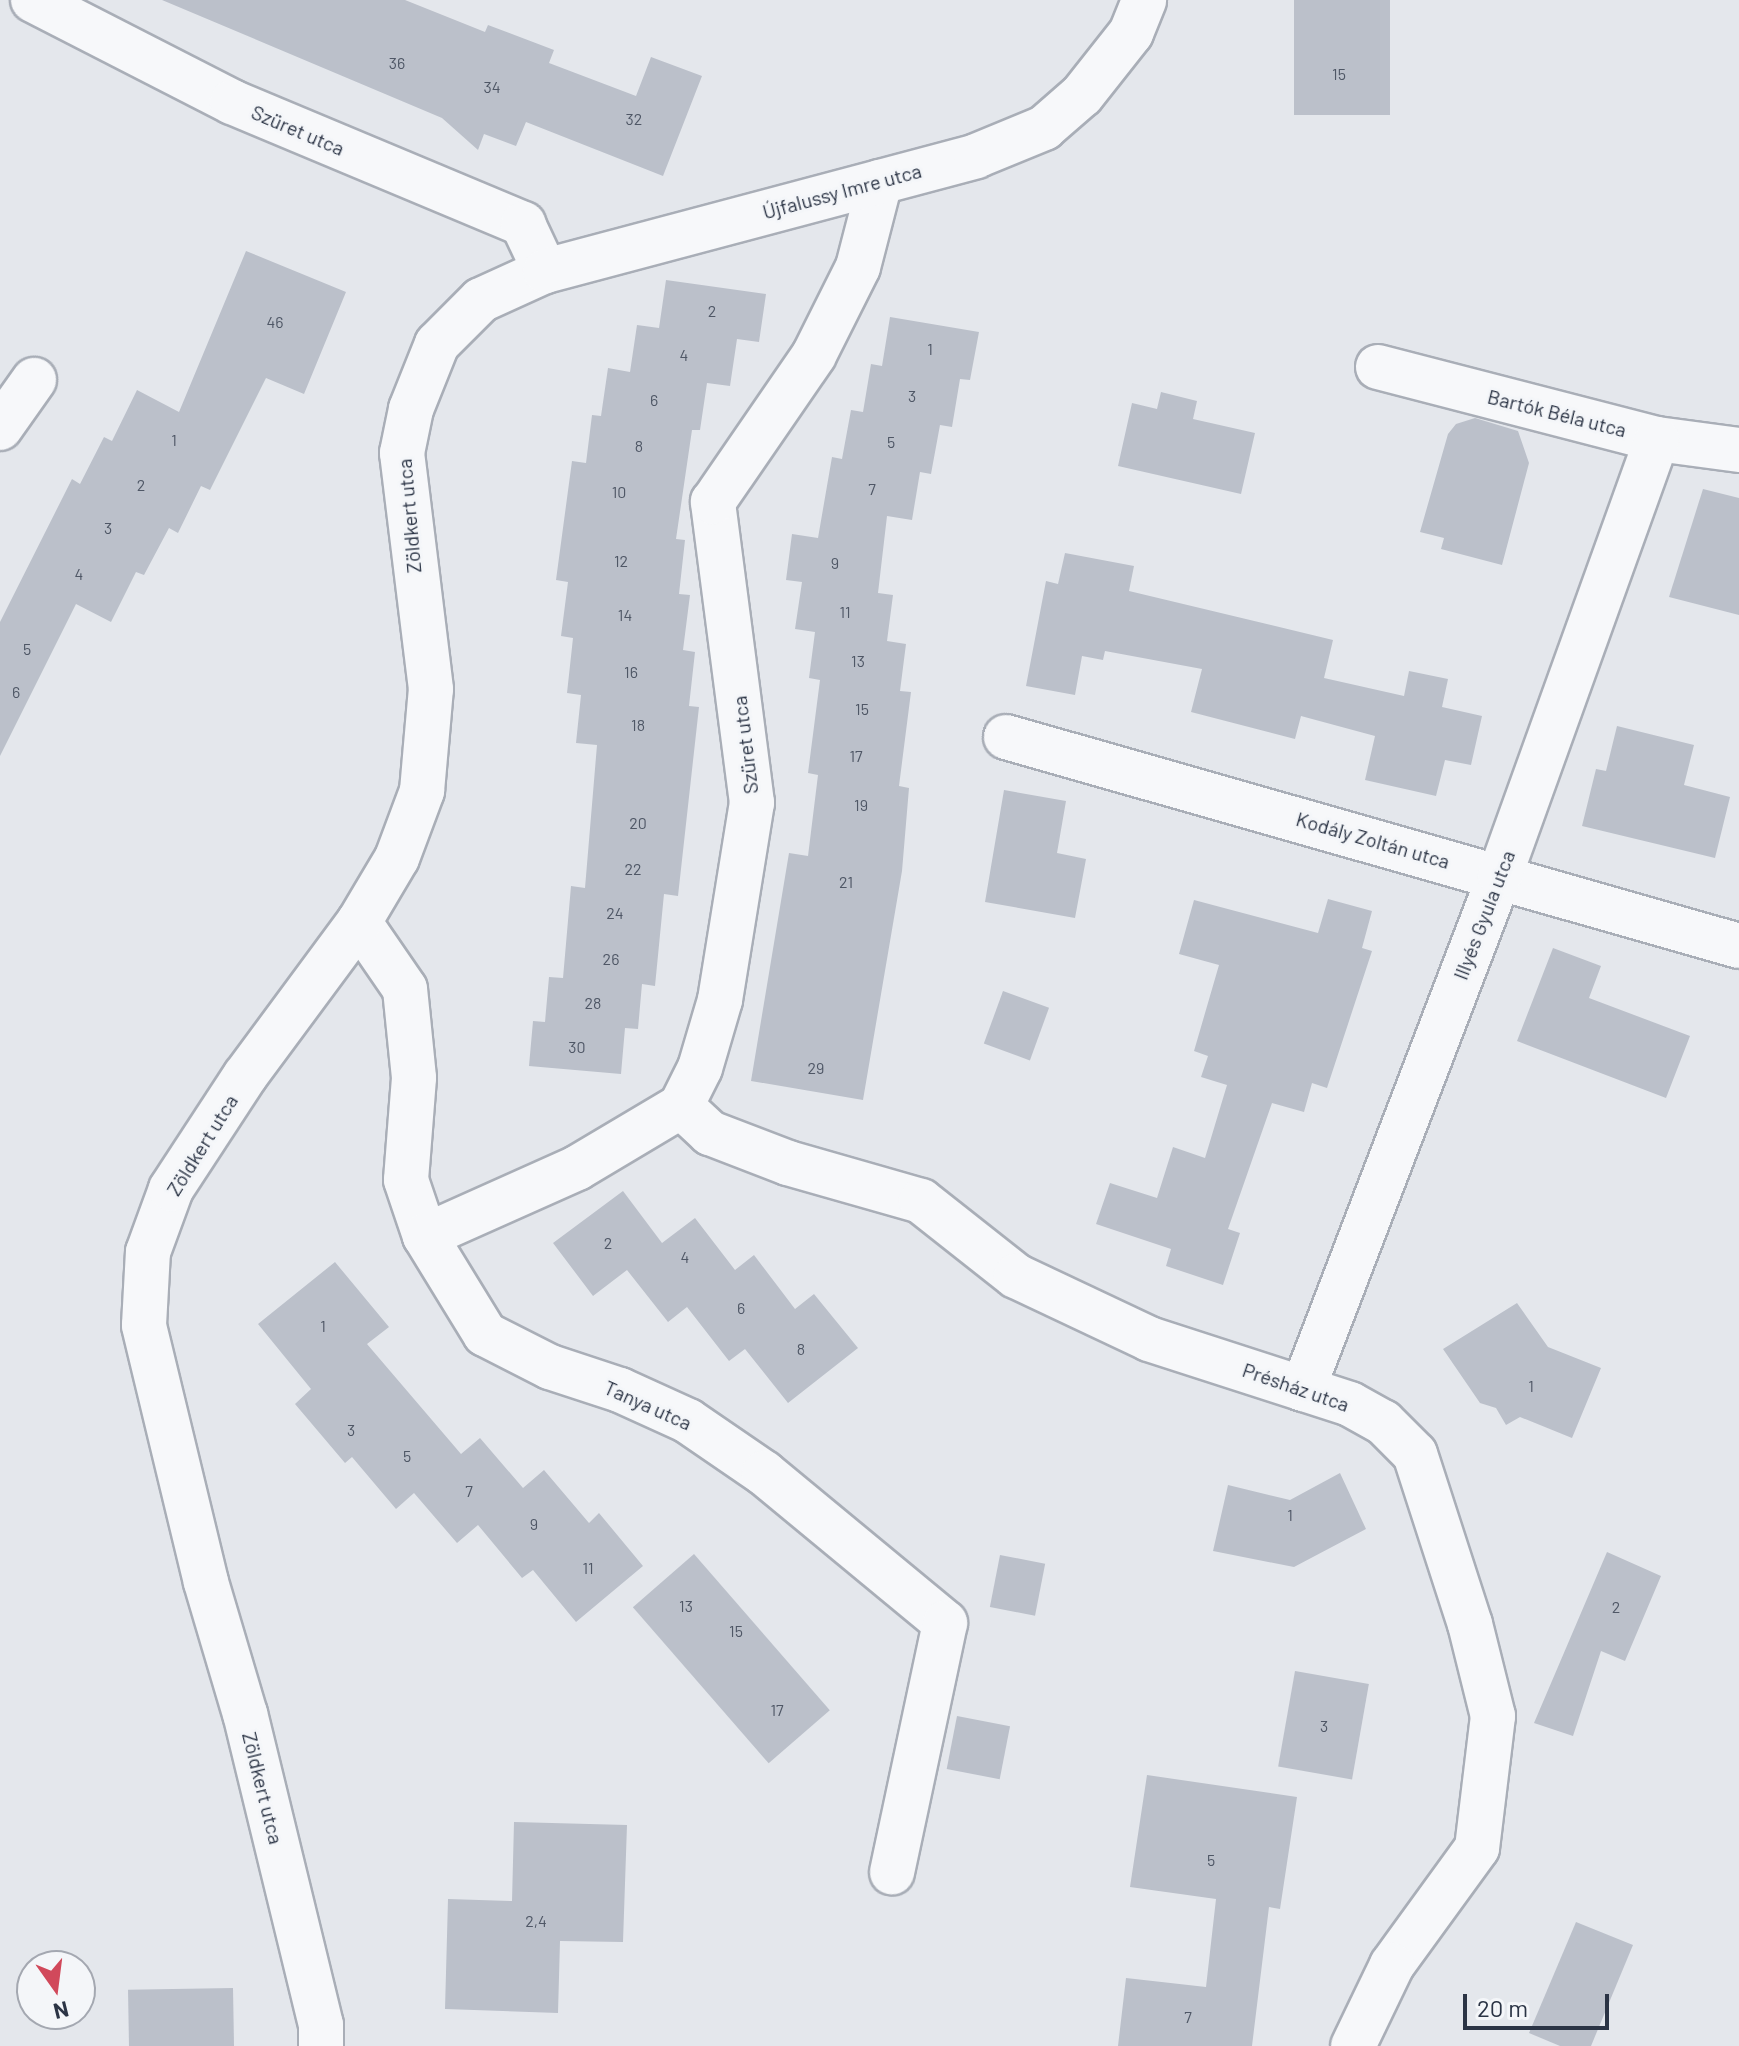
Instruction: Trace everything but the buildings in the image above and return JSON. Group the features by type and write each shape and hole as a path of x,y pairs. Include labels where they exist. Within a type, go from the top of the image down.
{"street":[{"name":"Szüret utca","path":"33,0 232,102 523,224 545,271"},
{"name":"Újfalussy Imre utca","path":"481,300 545,271 990,152 1044,128 1082,95 1131,33 1144,0"},
{"name":"Szüret utca","path":"681,1106 700,1068 720,1000 752,803 713,502 814,355 858,267 880,182"},
{"name":"Zöldkert utca","path":"321,2046 256,1758 144,1325 148,1252 171,1189 245,1076 359,922 397,858 422,791 431,689 402,453 411,409 437,344 481,300"},
{"name":"Bartók Béla utca","path":"1378,367 1657,439 1739,450"},
{"path":"0,428 34,380"},
{"name":"Illyés Gyula utca","path":"1303,1389 1500,875 1657,439"},
{"name":"Kodály Zoltán utca","path":"1006,737 1500,875 1739,946"},
{"name":"Tanya utca","path":"359,922 405,989 414,1078 406,1180 425,1236 485,1334 550,1367 620,1390 688,1421 764,1473 945,1623 892,1872"},
{"path":"425,1236 577,1168 681,1106"},
{"name":"Présház utca","path":"681,1106 723,1138 921,1201 1016,1276 1149,1339 1303,1389 1383,1422 1415,1454 1470,1624 1493,1716 1477,1848 1392,1965 1353,2046"}]}
